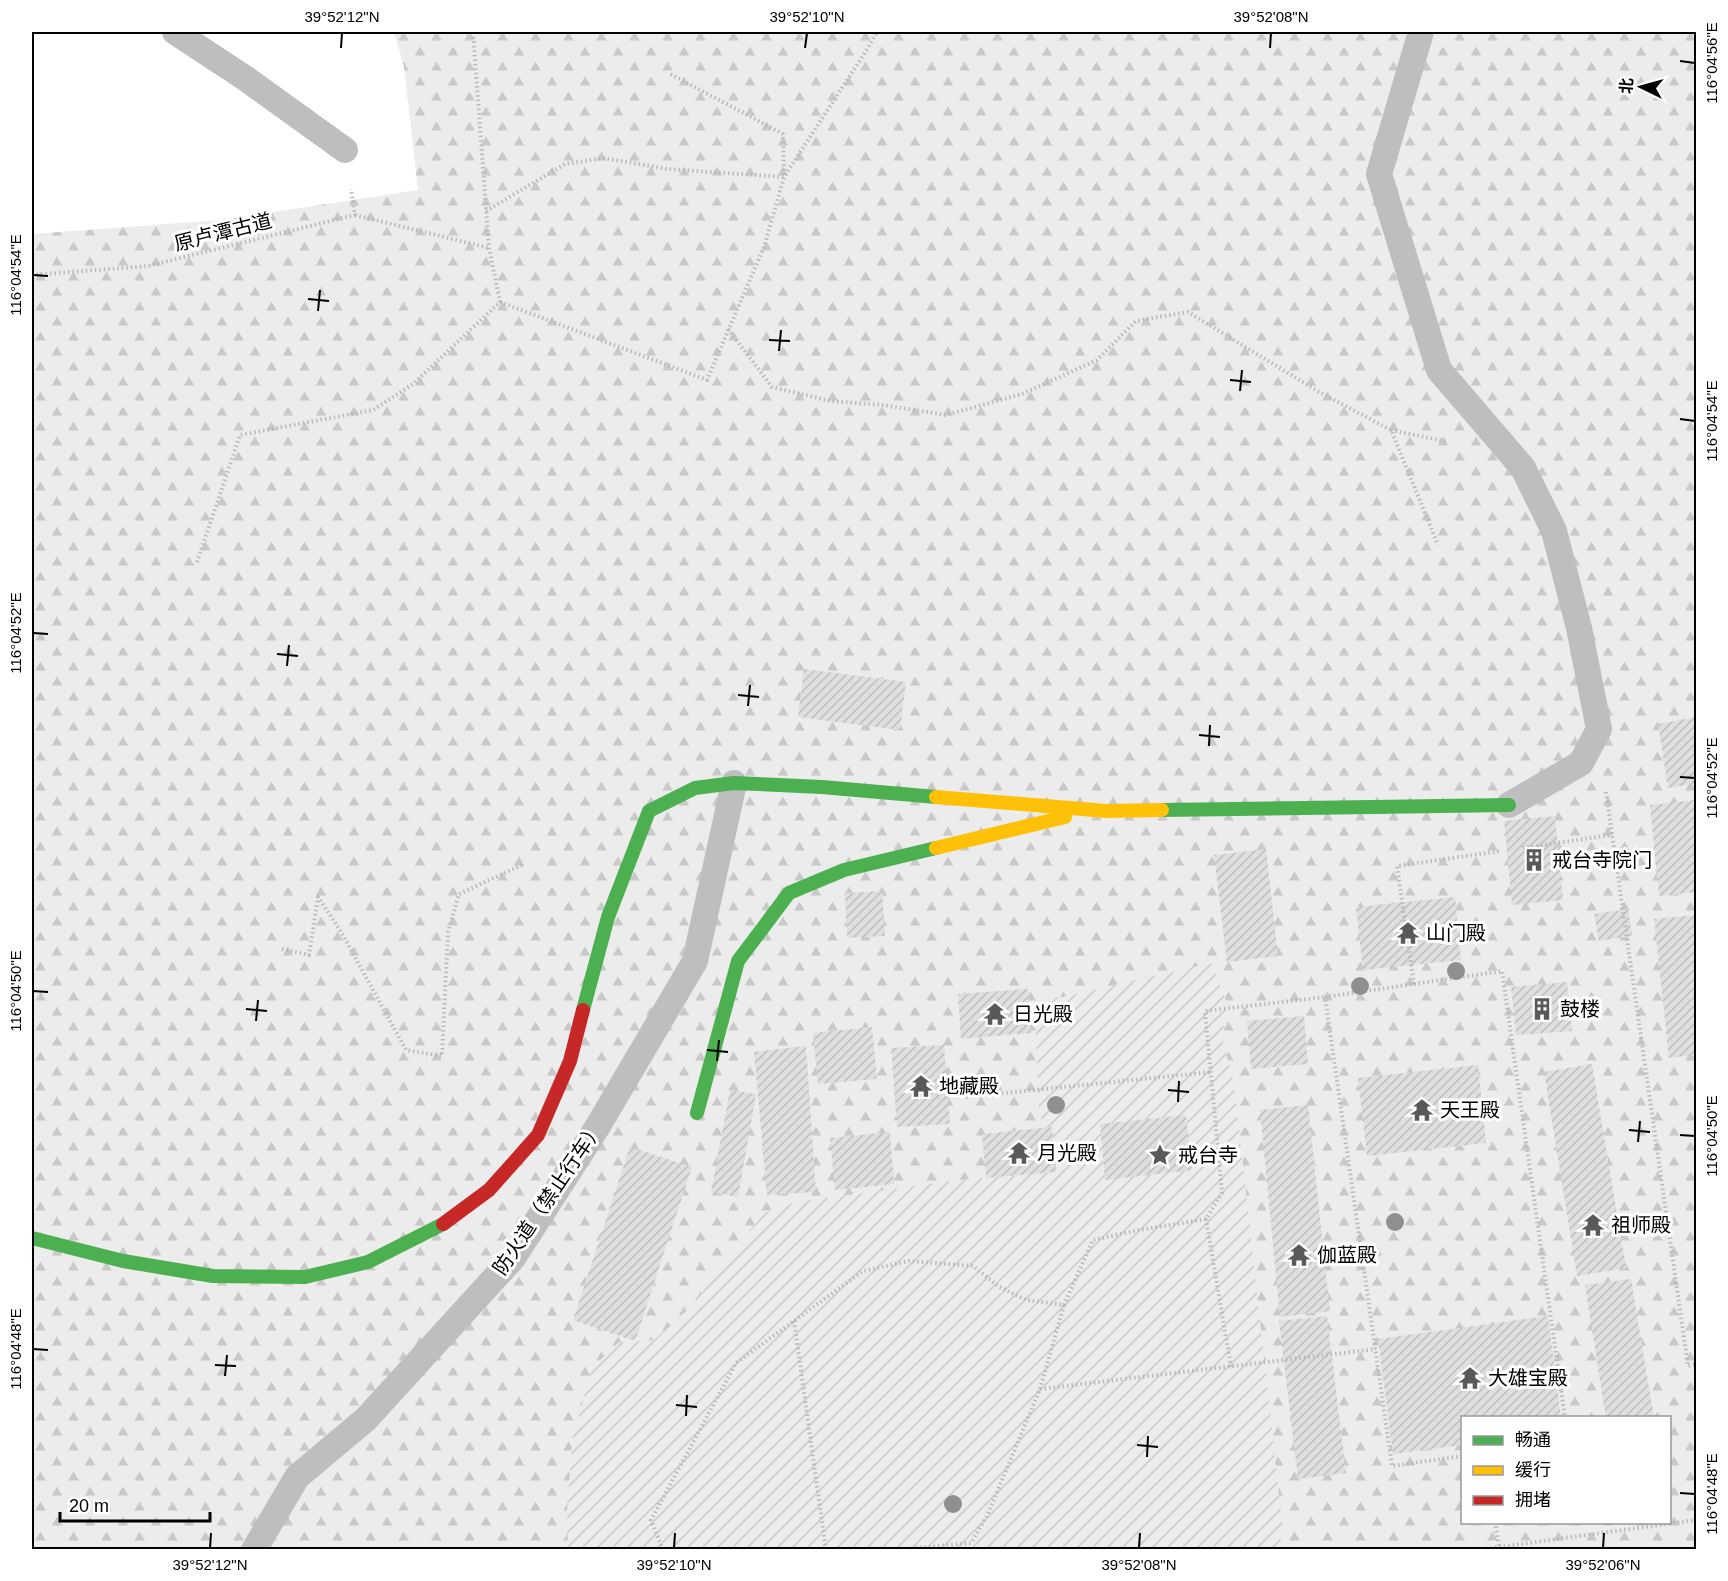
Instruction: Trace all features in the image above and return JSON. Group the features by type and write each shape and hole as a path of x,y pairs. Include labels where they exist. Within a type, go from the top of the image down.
{"street":[{"path":"32,1238 123,1261 213,1275 305,1276 368,1262 437,1228 489,1190 538,1135 570,1061 608,917 649,811 695,788 734,783 822,787 1092,810 1509,805"},
{"path":"697,1113 738,961 789,893 844,870 1092,810"}],"lane":[{"path":"175,32 345,150"},
{"path":"1421,32 1379,174 1439,370 1523,468 1554,531 1579,628 1599,729 1581,763 1509,805"},
{"name":"防火道（禁止行车）","path":"254,1550 297,1477 366,1419 513,1258 598,1126 695,961 734,783"}],"path":[{"path":"473,32 489,248 500,302"},
{"path":"784,177 867,51 877,32"},
{"path":"500,302 707,380 764,247 784,177 783,134 670,74"},
{"path":"345,150 355,215 489,248"},
{"path":"486,212 565,164 603,158 668,170 784,177"},
{"name":"原卢潭古道","path":"32,275 148,266 355,215"},
{"path":"197,562 240,435 373,410 413,384 500,302"},
{"path":"728,329 772,387 830,401 883,405 946,415 1022,394 1097,360 1136,321 1188,312 1319,392 1391,430 1438,545"},
{"path":"1599,729 1611,835 1688,1366 1696,1364"},
{"path":"1521,848 1611,835"},
{"path":"1414,984 1397,866 1509,850"},
{"path":"282,949 309,955 318,897 340,930 406,1050 442,1056 448,932 459,894 525,864"},
{"path":"1231,1366 1206,1219 1222,1193 1205,1011 1325,997 1502,971 1565,1416"},
{"path":"1325,997 1392,1466 1461,1456"},
{"path":"966,1097 1211,1072"},
{"path":"893,1550 971,1544 987,1516 1040,1389 1064,1305 1094,1240 1206,1219"},
{"path":"663,1550 651,1520 736,1363 863,1270 909,1261 973,1266 998,1286 1026,1300 1064,1305"},
{"path":"794,1321 826,1550"},
{"path":"1040,1389 1376,1349"},
{"path":"1671,1523 1696,1520"},
{"path":"1495,1524 1499,1546"},
{"path":"1477,1550 1666,1524"}],"green space":[{"path":"394,32 1696,32 1696,1549 32,1550 32,234 221,220 418,190 404,67"},
{"path":"1211,963 1227,1003 1222,1038 1234,1083 1282,1522 1280,1549 568,1550 567,1511 572,1440 592,1368 618,1343 654,1340 694,1304 727,1257 765,1213 795,1202 967,1179 1049,1173 1038,1099 1035,1003"}],"building":[{"path":"804,669 906,682 900,730 798,717"},
{"path":"1696,717 1696,783 1668,788 1658,724"},
{"path":"1696,800 1696,892 1659,896 1650,805"},
{"name":"戒台寺院门","path":"1555,816 1563,900 1512,905 1504,821"},
{"path":"1266,849 1278,956 1227,962 1214,855"},
{"path":"882,891 885,936 847,938 845,893"},
{"name":"山门殿","path":"1455,897 1461,960 1363,970 1356,907"},
{"path":"1628,909 1632,936 1599,941 1594,914"},
{"path":"1696,915 1696,1055 1669,1058 1654,919"},
{"name":"鼓楼","path":"1567,982 1572,1031 1516,1035 1511,987"},
{"name":"日光殿","path":"1028,989 1031,1033 961,1039 958,994"},
{"path":"1304,1016 1308,1064 1251,1069 1247,1021"},
{"path":"872,1027 877,1079 818,1084 813,1033"},
{"name":"地藏殿","path":"944,1045 950,1124 897,1127 891,1048"},
{"path":"806,1046 816,1192 767,1195 754,1052"},
{"path":"1592,1064 1626,1268 1577,1276 1544,1072"},
{"name":"天王殿","path":"1478,1065 1486,1143 1367,1156 1358,1078"},
{"path":"730,1090 756,1094 738,1197 711,1192"},
{"path":"1308,1105 1330,1311 1280,1317 1260,1110"},
{"path":"1186,1115 1192,1170 1105,1180 1100,1124"},
{"name":"月光殿","path":"1052,1127 1056,1172 986,1178 982,1134"},
{"path":"890,1132 894,1184 835,1190 830,1138"},
{"path":"630,1147 692,1167 635,1341 573,1320"},
{"path":"1631,1279 1654,1416 1606,1416 1585,1285"},
{"path":"1327,1316 1346,1473 1298,1479 1279,1321"},
{"name":"大雄宝殿","path":"1548,1316 1561,1416 1461,1416 1461,1445 1393,1454 1378,1339"}],"traffic: fast":[{"path":"583,1010 608,917 649,811 695,788 734,783 822,787 936,797"},
{"path":"1162,810 1509,805"},
{"path":"697,1113 738,961 789,893 844,870 936,848"},
{"path":"32,1238 123,1261 213,1276 305,1277 368,1262 443,1224"}],"traffic: slow":[{"path":"936,797 1106,811 1162,810"},
{"path":"936,848 1065,817"}],"traffic: jam":[{"path":"443,1224 489,1190 538,1135 570,1061 583,1010"}],"place":[{"name":"戒台寺院门","path":"1534,860"},
{"name":"山门殿","path":"1408,933"},
{"name":"鼓楼","path":"1542,1009"},
{"name":"日光殿","path":"995,1014"},
{"name":"地藏殿","path":"921,1086"},
{"name":"天王殿","path":"1422,1110"},
{"name":"月光殿","path":"1019,1153"},
{"name":"戒台寺","path":"1160,1155"},
{"name":"祖师殿","path":"1593,1225"},
{"name":"伽蓝殿","path":"1299,1255"},
{"name":"大雄宝殿","path":"1470,1378"}]}
